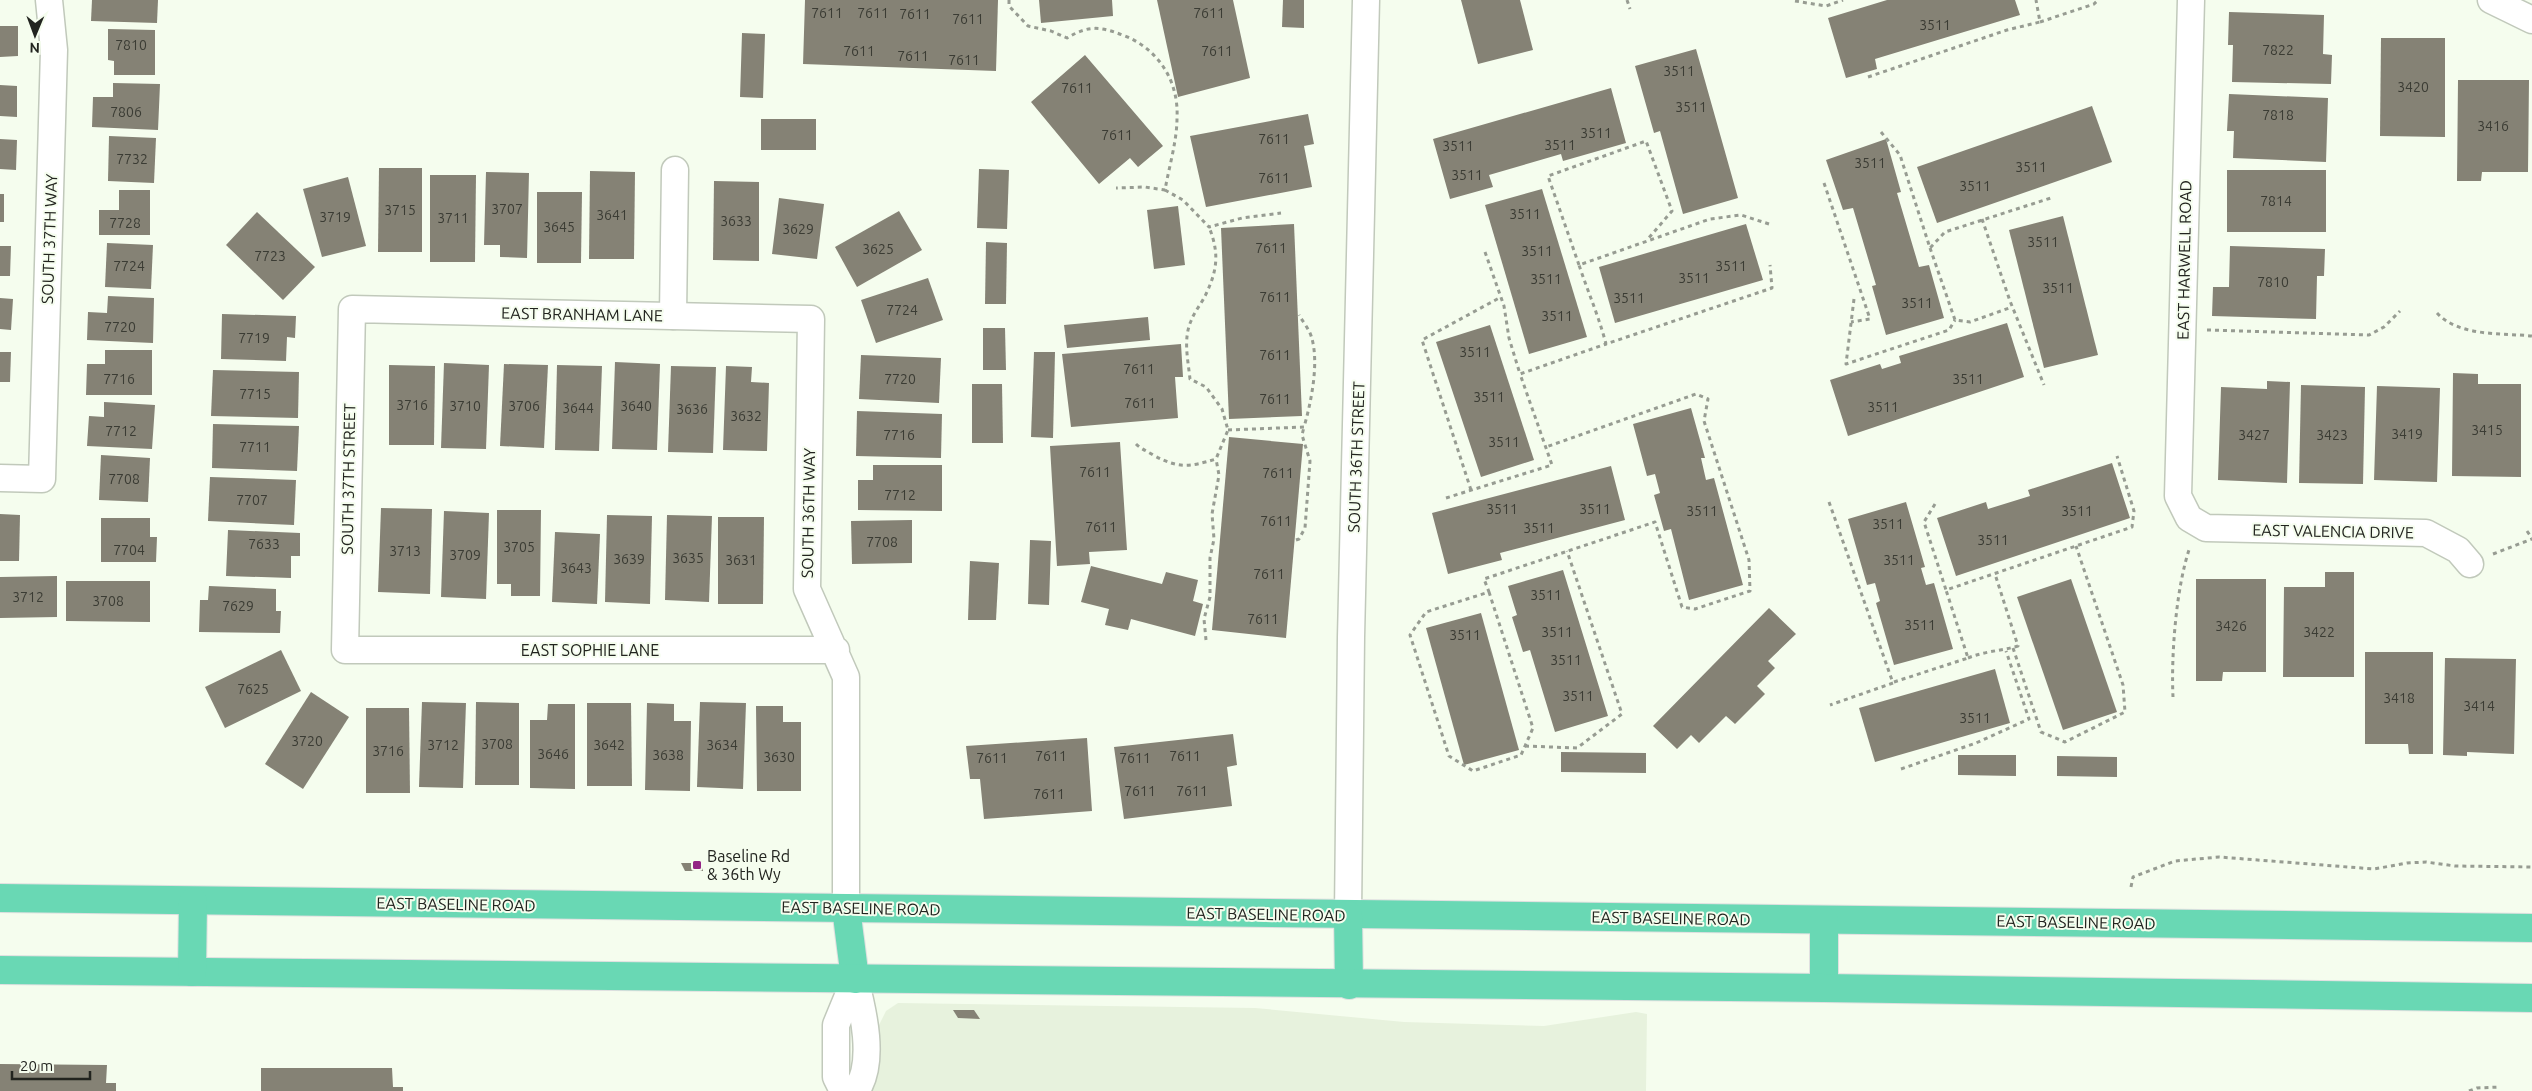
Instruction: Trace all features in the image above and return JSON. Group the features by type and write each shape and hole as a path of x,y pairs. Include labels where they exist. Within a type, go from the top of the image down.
{"main road":[{"name":"EAST BASELINE ROAD","path":"0,898 193,902 2532,928"},
{"path":"192,972 193,902"},
{"path":"846,908 855,979"},
{"path":"1348,915 1349,985"},
{"path":"1824,921 1824,988"},
{"path":"0,970 1349,985 1824,988 2532,998"}],"street":[{"name":"SOUTH 37TH WAY","path":"0,478 42,479 54,50 50,0"},
{"name":"SOUTH 36TH STREET","path":"1348,915 1351,637 1366,0"},
{"name":"EAST HARWELL ROAD","path":"2189,518 2178,496 2191,0"},
{"path":"2491,0 2532,20"},
{"path":"673,316 675,170"},
{"name":"EAST BRANHAM LANE","path":"352,309 811,319"},
{"name":"SOUTH 37TH STREET","path":"345,650 352,309"},
{"name":"SOUTH 36TH WAY","path":"811,319 807,589 836,650 846,677 846,908"},
{"name":"EAST VALENCIA DRIVE","path":"2189,518 2206,528 2426,533 2458,550 2470,564"},
{"name":"EAST SOPHIE LANE","path":"345,650 836,650"},
{"path":"843,1091 836,1077 836,1025 855,979"},
{"path":"855,979 866,1023 864,1080 856,1091"}],"path":[{"path":"1009,0 1009,6 1028,26 1051,31 1066,38 1084,28 1109,30 1141,42 1159,58 1172,84 1178,117 1165,190"},
{"path":"1627,0 1630,9"},
{"path":"1795,1 1826,6 1843,0"},
{"path":"2036,0 2040,22"},
{"path":"1868,77 2007,30 2040,22 2094,4 2098,0"},
{"path":"1881,132 1900,156 1955,320"},
{"path":"1606,344 1598,313 1593,307 1548,176 1646,141 1672,211 1647,240"},
{"path":"1824,183 1870,319 1851,322"},
{"path":"1116,188 1145,187 1165,190 1183,200 1209,227 1216,246 1215,266 1206,294 1190,321 1186,340 1190,379 1206,386 1222,409 1228,430 1216,459 1218,475 1212,514 1214,539 1210,558 1210,598 1204,619 1206,640"},
{"path":"1930,248 1945,232 2054,197"},
{"path":"1209,227 1242,218 1281,213"},
{"path":"1579,265 1710,219 1741,215 1769,224"},
{"path":"1982,219 2012,307 2044,385"},
{"path":"1446,498 1552,465 1520,374 1501,297 1485,252"},
{"path":"1520,374 1772,288 1770,265"},
{"path":"1471,490 1422,340 1501,297"},
{"path":"1854,299 1846,364 1949,330 1955,320"},
{"path":"1955,320 1970,322 2012,307"},
{"path":"2207,330 2369,334 2384,327 2400,310"},
{"path":"2437,313 2450,324 2464,328 2532,336"},
{"path":"1296,540 1299,539 1305,528 1310,461 1302,435 1312,400 1314,358 1312,338 1299,314"},
{"path":"1489,592 1426,612 1410,634 1449,756 1473,771 1521,755 1533,728 1489,592 1484,579 1655,522 1682,607 1695,609 1750,591 1749,560 1704,422 1708,399 1696,394 1546,447"},
{"path":"1228,430 1304,427"},
{"path":"1136,444 1159,458 1179,466 1192,466 1216,459"},
{"path":"1946,590 2132,527 2134,511 2116,456"},
{"path":"1829,502 1893,683"},
{"path":"1935,504 1924,522 1968,658"},
{"path":"2470,564 2532,539 2526,531"},
{"path":"2013,648 2041,732 2065,742 2125,712 2123,685 2076,546"},
{"path":"1525,746 1577,748 1622,714 1567,551"},
{"path":"2173,697 2172,674 2182,575 2187,555"},
{"path":"1830,705 1983,652 2006,650 2018,646 1995,574"},
{"path":"1901,769 1976,743 2029,718 2006,650"},
{"path":"2131,887 2133,877 2150,869 2175,861 2219,857 2374,869 2407,863 2426,862 2455,866 2532,867"},
{"path":"2469,1091 2477,1088 2500,1087"}],"shaded area":[{"path":"898,1003 1255,1008 1404,1022 1544,1026 1636,1012 1647,1014 1646,1091 872,1091 878,1027 886,1011"}],"building":[{"path":"92,0 158,0 157,23 91,21"},
{"path":"805,0 998,0 996,71 803,64"},
{"path":"1039,0 1112,0 1113,16 1041,23"},
{"path":"1157,0 1233,0 1250,78 1178,97"},
{"path":"1283,0 1304,0 1304,28 1282,27"},
{"path":"1461,0 1520,0 1533,50 1478,64"},
{"path":"1887,0 2015,0 2020,15 1875,59 1877,69 1846,78 1828,18"},
{"path":"2229,12 2324,15 2323,54 2332,55 2331,84 2232,82 2233,45 2228,45"},
{"path":"0,26 18,26 18,56 0,57"},
{"path":"108,29 155,30 155,75 114,75 114,61 108,60"},
{"path":"742,33 765,34 763,98 740,97"},
{"path":"2381,38 2445,38 2445,137 2380,136"},
{"path":"1696,49 1738,198 1683,214 1660,131 1654,133 1635,66"},
{"path":"1085,55 1163,146 1138,167 1130,158 1099,184 1031,102"},
{"path":"2458,80 2529,80 2528,172 2482,172 2481,181 2457,181"},
{"path":"113,83 160,84 158,130 92,127 93,97 113,97"},
{"path":"0,85 17,86 17,117 0,116"},
{"path":"1611,88 1626,143 1563,161 1561,154 1489,175 1493,187 1450,199 1433,139"},
{"path":"2229,94 2328,98 2326,162 2233,158 2234,131 2227,131"},
{"path":"2092,106 2112,162 1937,223 1917,167"},
{"path":"1308,114 1314,144 1304,146 1312,187 1206,207 1190,136"},
{"path":"761,119 816,119 816,150 761,150"},
{"path":"109,136 156,138 154,183 108,181"},
{"path":"0,139 17,140 16,170 0,169"},
{"path":"1886,139 1901,192 1897,193 1919,267 1929,265 1944,318 1886,335 1872,286 1876,285 1853,208 1843,210 1826,160"},
{"path":"379,168 422,168 422,252 378,252"},
{"path":"979,169 1009,170 1007,229 977,228"},
{"path":"2227,170 2326,170 2326,232 2227,232"},
{"path":"590,171 635,172 634,259 589,259"},
{"path":"486,172 529,173 527,258 500,257 500,245 484,245"},
{"path":"430,175 476,175 475,262 430,262"},
{"path":"348,177 366,246 322,257 303,189"},
{"path":"714,181 759,182 759,261 713,260"},
{"path":"1542,189 1587,337 1529,354 1485,205"},
{"path":"119,190 150,190 150,235 99,235 99,210 119,210"},
{"path":"537,192 582,192 581,263 537,263"},
{"path":"0,194 4,194 4,222 0,222"},
{"path":"779,198 824,204 817,259 772,254"},
{"path":"1178,206 1185,265 1154,269 1147,210"},
{"path":"899,211 922,250 857,287 835,247"},
{"path":"257,212 315,267 283,300 226,245"},
{"path":"2063,216 2098,355 2044,368 2009,230"},
{"path":"1294,224 1302,416 1229,419 1221,228"},
{"path":"1746,224 1763,280 1615,323 1599,267"},
{"path":"986,242 1007,243 1006,304 985,304"},
{"path":"107,243 153,245 151,289 105,287"},
{"path":"0,246 11,246 10,276 0,276"},
{"path":"2230,246 2325,249 2324,276 2317,276 2316,319 2212,316 2213,287 2229,287"},
{"path":"928,278 943,320 876,343 861,300"},
{"path":"108,296 154,298 153,343 87,340 88,312 107,313"},
{"path":"0,298 13,299 11,330 0,329"},
{"path":"222,314 296,316 295,338 287,337 286,361 221,359"},
{"path":"1148,317 1150,340 1067,348 1064,325"},
{"path":"2007,323 2024,377 1848,436 1830,380 1880,364 1882,369 1901,363 1899,356"},
{"path":"1490,325 1534,460 1481,477 1436,342"},
{"path":"983,328 1005,328 1006,370 983,370"},
{"path":"1181,344 1183,377 1175,377 1178,418 1071,427 1062,354"},
{"path":"105,350 152,350 152,395 86,395 87,364 105,364"},
{"path":"0,352 11,352 10,382 0,382"},
{"path":"1034,352 1055,352 1053,438 1031,437"},
{"path":"861,355 941,358 939,403 859,399"},
{"path":"615,362 660,364 657,450 612,449"},
{"path":"444,363 489,365 486,449 441,448"},
{"path":"504,364 548,365 544,448 500,446"},
{"path":"389,365 435,366 434,445 389,445"},
{"path":"557,365 602,366 599,451 555,450"},
{"path":"671,366 716,367 713,453 668,452"},
{"path":"726,366 752,367 751,382 769,383 767,451 723,450"},
{"path":"213,370 299,372 298,418 211,416"},
{"path":"2453,373 2478,374 2478,384 2521,384 2521,477 2452,476"},
{"path":"2267,381 2290,382 2287,483 2218,480 2221,387 2267,389"},
{"path":"972,384 1002,384 1003,443 972,443"},
{"path":"2301,385 2365,387 2363,484 2299,483"},
{"path":"2377,386 2440,388 2437,482 2374,480"},
{"path":"104,402 155,405 152,449 87,446 89,416 104,417"},
{"path":"1691,408 1705,458 1701,458 1706,480 1714,478 1743,585 1689,600 1671,529 1664,531 1654,495 1660,493 1655,474 1647,476 1633,424"},
{"path":"857,411 942,414 941,458 856,456"},
{"path":"213,424 299,426 297,471 212,468"},
{"path":"1229,437 1303,444 1286,638 1212,630"},
{"path":"1120,442 1127,550 1089,552 1090,564 1057,566 1050,446"},
{"path":"101,455 150,458 148,502 99,500"},
{"path":"2112,463 2130,518 1956,576 1937,518 1986,502 1988,509 2030,496 2028,490"},
{"path":"873,465 942,465 942,511 858,510 858,480 873,480"},
{"path":"1611,466 1625,520 1500,553 1502,560 1448,574 1432,513"},
{"path":"210,477 296,480 294,525 208,521"},
{"path":"1906,502 1925,567 1921,568 1926,585 1934,583 1953,649 1894,665 1876,603 1880,601 1875,583 1867,585 1848,519"},
{"path":"381,508 432,509 430,594 378,592"},
{"path":"497,510 541,510 540,596 511,596 511,584 497,584"},
{"path":"444,511 489,513 486,599 441,597"},
{"path":"0,514 20,515 19,561 0,561"},
{"path":"607,515 652,516 650,604 605,602"},
{"path":"667,515 712,516 709,602 665,600"},
{"path":"718,517 764,517 763,604 718,604"},
{"path":"101,518 150,518 150,537 157,537 156,562 101,562"},
{"path":"912,520 912,563 852,564 851,521"},
{"path":"228,530 300,533 300,556 291,556 291,578 226,576"},
{"path":"555,532 600,534 597,604 552,602"},
{"path":"1030,540 1051,541 1049,605 1028,604"},
{"path":"970,561 999,563 996,620 968,620"},
{"path":"1091,566 1162,584 1166,572 1198,580 1193,601 1203,604 1195,636 1131,619 1128,630 1105,625 1109,609 1081,602"},
{"path":"1563,570 1608,716 1555,732 1530,650 1523,652 1512,617 1517,615 1508,586"},
{"path":"2325,572 2354,572 2354,677 2283,677 2284,587 2325,587"},
{"path":"57,576 57,617 0,618 0,577"},
{"path":"2071,579 2117,712 2063,730 2017,597"},
{"path":"2196,579 2266,579 2266,672 2223,672 2222,681 2196,681"},
{"path":"66,581 150,581 150,622 66,621"},
{"path":"209,586 276,589 276,611 281,611 280,633 199,632 200,600 208,600"},
{"path":"1769,608 1796,634 1768,661 1775,668 1757,686 1765,694 1735,724 1726,716 1699,743 1691,735 1677,749 1653,726"},
{"path":"1481,613 1519,750 1464,765 1426,628"},
{"path":"281,650 301,691 225,728 205,687"},
{"path":"2365,652 2433,652 2433,754 2409,754 2408,744 2365,744"},
{"path":"2445,658 2516,659 2514,754 2467,752 2467,756 2443,755"},
{"path":"1995,669 2010,723 1875,762 1859,708"},
{"path":"311,692 349,717 303,789 265,764"},
{"path":"422,702 466,703 463,788 419,787"},
{"path":"476,702 519,703 519,785 475,785"},
{"path":"700,702 746,703 743,789 697,787"},
{"path":"587,703 631,703 632,786 587,786"},
{"path":"647,703 674,704 674,721 691,721 690,791 645,790"},
{"path":"548,704 575,704 575,789 530,788 530,720 547,720"},
{"path":"756,706 783,706 783,722 801,722 801,791 757,791"},
{"path":"366,708 409,708 410,793 366,793"},
{"path":"1233,734 1237,765 1227,767 1232,806 1124,819 1114,747"},
{"path":"1087,738 1092,811 984,819 980,779 970,779 966,746"},
{"path":"1561,752 1646,753 1646,773 1561,772"},
{"path":"1958,755 2016,755 2016,776 1958,775"},
{"path":"2057,756 2117,757 2117,777 2057,776"},
{"path":"681,863 703,863 703,871 685,871"},
{"path":"953,1010 974,1010 980,1019 958,1018"},
{"path":"0,1064 107,1065 106,1083 116,1083 116,1091 0,1091"},
{"path":"261,1068 392,1068 393,1087 403,1087 403,1091 261,1091"}],"place":[{"name":"Baseline Rd & 36th Wy","path":"697,865"}]}
